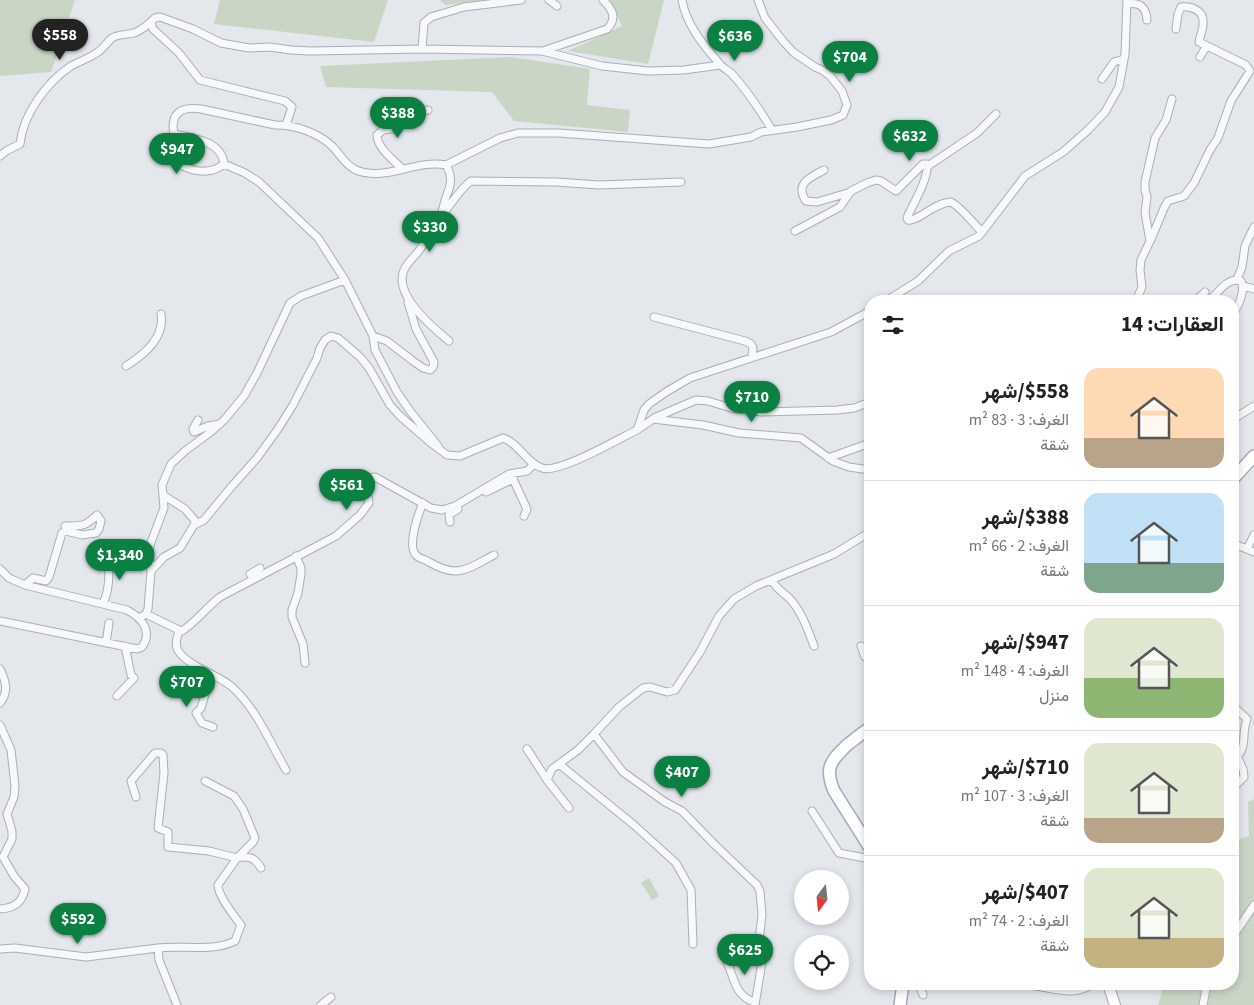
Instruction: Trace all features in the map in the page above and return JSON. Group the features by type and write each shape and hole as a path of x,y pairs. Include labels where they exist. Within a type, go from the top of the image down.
{"main road":[{"path":"1239,472 1254,456"},
{"path":"864,732 833,759 830,775 834,791 864,838"},
{"path":"900,1005 901,990"}],"street":[{"path":"422,49 424,22 430,17 464,7 521,0"},
{"path":"550,0 557,6"},
{"path":"542,51 607,29 614,15 612,9 603,0"},
{"path":"682,0 685,13 692,28 720,65 730,73 757,105 772,130"},
{"path":"224,164 206,172 182,165 171,158 168,146 174,134 174,118 178,112 190,108 304,129 324,140 346,164 356,170 371,174 438,163 446,165 500,138 518,133 559,133 709,144 739,139 772,130 837,119 843,115 847,105 842,91 830,76 793,52 766,18 758,0"},
{"path":"896,295 918,281 949,252 976,238 1025,176 1068,148 1106,112 1120,88 1124,60 1127,2 1142,6 1147,20"},
{"path":"1139,295 1142,288 1140,265 1166,204 1184,196 1194,183 1218,138 1231,100 1250,71 1246,65 1199,42 1204,23 1202,15 1196,9 1182,7 1178,14 1176,29"},
{"path":"0,156 20,144 22,129 27,117 49,86 61,74 106,46 111,39 120,34 134,32 151,23 155,18 160,17 193,29 221,44 237,47 270,46 310,51 422,49 542,51 602,66 638,71 684,70 720,65"},
{"path":"151,23 152,29 179,53 200,80 286,100 292,107 286,125"},
{"path":"1200,57 1206,47"},
{"path":"1102,79 1114,62 1124,60"},
{"path":"1150,242 1145,212 1148,197 1145,190 1145,182 1155,138 1166,120 1172,100"},
{"path":"402,169 381,146 377,140 377,135 383,130 398,128 417,112 428,110"},
{"path":"982,232 961,209 951,202 935,205 916,220 908,220 907,218 925,179 928,166 978,133 996,114"},
{"path":"174,134 195,138 213,146 223,155 224,164"},
{"path":"224,164 245,173 266,188 318,238 345,280 373,336 375,350 397,392 410,412 440,449"},
{"path":"824,170 806,180 803,185 802,194 809,202 817,202 851,191 876,180 881,181 896,191 924,164 928,166"},
{"path":"439,219 452,181 446,165"},
{"path":"373,336 387,341 423,368 430,370 433,367 434,362 416,329 404,287 403,271 418,252 439,219 466,184 471,181 556,182 599,185 681,182"},
{"path":"795,231 840,207 851,191"},
{"path":"809,202 820,196"},
{"path":"1237,280 1242,267 1245,246 1254,227"},
{"path":"0,621 137,649 142,647 147,631 142,616 149,604 151,571 149,560 152,536 164,508 162,485 171,464 220,424 240,401 250,386 290,304 301,296 345,280"},
{"path":"1215,295 1232,280 1237,280 1241,281 1243,286 1239,300"},
{"path":"1243,286 1254,289"},
{"path":"404,287 422,317 449,341"},
{"path":"1202,295 1205,292"},
{"path":"126,366 139,358 154,342 162,320 161,314"},
{"path":"636,430 644,410 666,392 695,376 831,332 864,314"},
{"path":"654,317 745,341 751,344 753,348 752,357"},
{"path":"151,571 164,557 180,548 190,531 204,520 257,458 272,438 300,391 320,348 325,340 331,336 338,338 360,357 369,368 390,405 400,416 431,443 447,455 454,457 502,438 509,440 534,464 548,469 567,465 636,430 653,418 696,400 731,408 761,412 837,410 854,408 864,404"},
{"path":"1239,416 1254,406"},
{"path":"653,418 703,425 738,433 795,437 806,441 828,458 849,467 864,469"},
{"path":"198,420 193,429 194,432 208,426 220,424"},
{"path":"828,458 864,445"},
{"path":"450,522 449,516 452,512 527,471 534,464"},
{"path":"0,569 9,578 24,584 128,610 182,631 220,596 336,536 360,515 369,503 366,484 369,478 375,477 436,510 447,510 508,474 515,476"},
{"path":"515,476 527,508 524,516"},
{"path":"163,495 185,509 198,523"},
{"path":"423,503 411,545 418,558 453,572 462,571 494,555"},
{"path":"24,584 33,578 46,581 50,577 62,533 66,531 82,535 96,533 101,521 97,516 83,526 65,526"},
{"path":"1239,545 1251,550 1254,535"},
{"path":"547,780 552,768 578,750 620,707 643,688 650,687 667,692 675,690 696,658 719,616 729,603 746,591 834,554 864,536"},
{"path":"103,604 109,574 107,554"},
{"path":"296,556 301,574 292,617 303,644 305,663"},
{"path":"137,566 149,560"},
{"path":"254,578 250,574 260,568"},
{"path":"772,580 778,590 789,598 814,646"},
{"path":"106,642 108,623"},
{"path":"179,630 176,643 180,654 191,663 233,688 250,706 286,770"},
{"path":"117,696 134,678 131,675 125,646"},
{"path":"860,646 864,655"},
{"path":"0,669 5,680 6,690 0,703"},
{"path":"211,674 201,708 196,713 202,723 213,727"},
{"path":"1239,712 1247,719 1244,746 1239,754"},
{"path":"0,725 11,750 15,786 14,797 7,814 12,831 12,839 3,857 14,876 25,888 24,895 15,906 0,909"},
{"path":"594,734 623,772 665,802 682,811 757,885 760,891 762,915 759,941 764,956 755,1003 741,995 726,962"},
{"path":"526,750 569,808"},
{"path":"136,797 131,781 155,754 161,753 163,755 164,773 158,828 168,832 168,847 209,851 237,858 249,856 256,860 261,868"},
{"path":"559,764 634,825 676,863 691,890 693,944"},
{"path":"1239,764 1243,769 1244,778 1239,783"},
{"path":"0,949 15,948 86,957 158,948 226,946 235,941 241,925 218,889 218,885 237,858 255,838 243,809 234,796 205,781"},
{"path":"812,811 838,853 864,858"},
{"path":"1239,928 1254,906"},
{"path":"1246,917 1254,921"},
{"path":"158,948 159,960 177,1005"},
{"path":"921,990 923,995"},
{"path":"1058,990 1071,990"},
{"path":"1110,990 1115,1005"},
{"path":"1203,1005 1206,990"},
{"path":"321,1005 331,997"}],"green space":[{"path":"0,0 75,0 51,72 0,76"},
{"path":"220,0 388,0 374,42 214,24"},
{"path":"440,0 487,0 446,5"},
{"path":"610,0 664,0 648,64 568,51 622,26"},
{"path":"511,57 590,69 587,105 630,110 628,132 514,121 492,92 326,87 320,66"},
{"path":"1254,799 1254,1005 1158,1005 1162,990 1239,990 1239,839 1249,836 1248,802"},
{"path":"649,878 659,896 652,900 641,883"}]}
